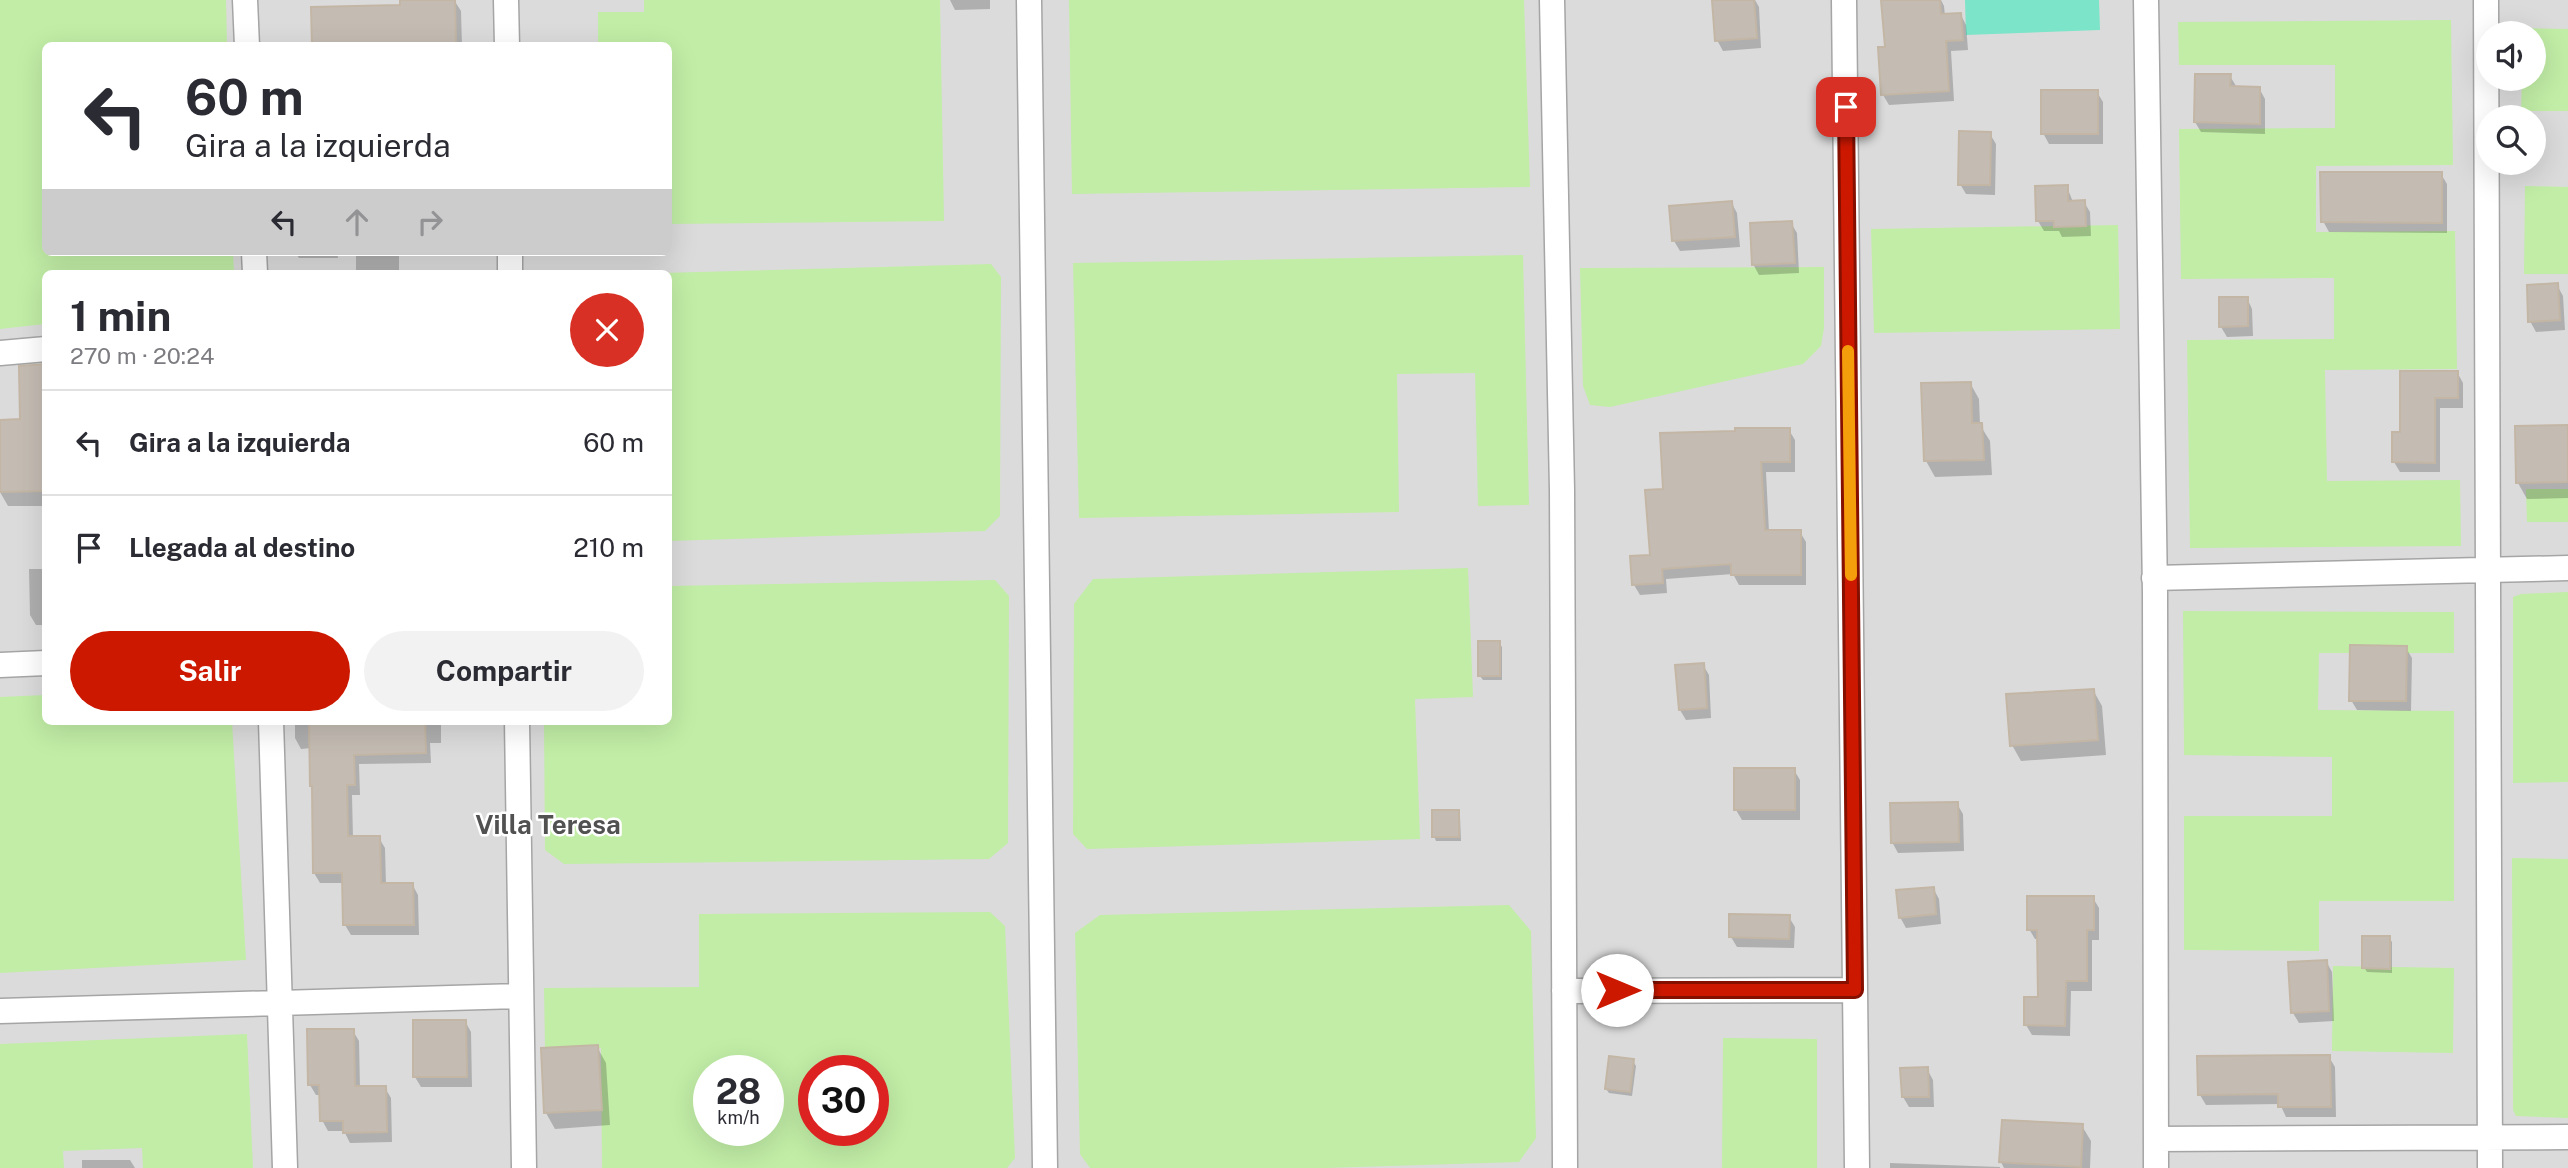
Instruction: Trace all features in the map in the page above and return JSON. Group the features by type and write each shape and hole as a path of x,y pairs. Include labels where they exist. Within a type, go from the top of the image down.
{"street":[{"path":"245,0 247,42"},
{"path":"506,0 506,42"},
{"path":"1028,0 1045,1168"},
{"path":"1552,0 1562,490 1565,1168"},
{"path":"1844,0 1857,1168"},
{"path":"2146,0 2154,578 2156,1168"},
{"path":"2486,0 2490,1168"},
{"path":"0,353 42,349"},
{"path":"2154,578 2568,568"},
{"path":"0,665 42,663"},
{"path":"271,725 285,1168"},
{"path":"517,725 524,1168"},
{"path":"1564,990 1855,990"},
{"path":"0,1011 521,996"},
{"path":"2156,1139 2568,1137"}],"shaded area":[{"path":"0,0 2568,0 2568,1168 0,1168"}],"green space":[{"path":"0,0 226,0 227,42 42,42 42,256 233,256 234,270 42,270 42,324 0,329"},
{"path":"644,0 940,0 944,221 672,224 672,42 598,42 598,12 644,12"},
{"path":"1069,0 1524,0 1530,187 1072,194"},
{"path":"1965,0 2099,0 2100,30 1966,35"},
{"path":"2451,20 2453,165 2316,166 2316,232 2455,231 2457,369 2325,370 2327,481 2460,480 2461,546 2190,548 2187,340 2334,339 2334,278 2181,279 2179,129 2335,128 2335,65 2179,65 2178,22"},
{"path":"2546,29 2568,29 2568,111 2546,111 2546,105 2521,105 2522,91 2546,91"},
{"path":"2525,186 2568,187 2568,274 2524,274"},
{"path":"2118,225 2120,329 1874,333 1871,229"},
{"path":"1523,255 1529,505 1478,506 1475,373 1397,374 1399,512 1079,518 1073,263"},
{"path":"991,264 1001,277 1000,516 985,531 672,541 672,273"},
{"path":"1824,267 1824,328 1821,346 1803,364 1610,407 1590,405 1583,386 1580,268"},
{"path":"2526,489 2568,489 2568,522 2527,522"},
{"path":"1468,568 1473,697 1415,699 1420,839 1087,849 1073,834 1074,604 1093,579"},
{"path":"995,580 1009,596 1008,843 989,859 564,864 545,850 544,725 672,725 672,586"},
{"path":"2568,592 2568,782 2513,783 2513,597 2521,594"},
{"path":"2183,611 2454,612 2454,653 2319,653 2318,710 2454,711 2454,901 2319,901 2319,951 2184,950 2184,816 2332,816 2332,757 2184,755"},
{"path":"42,695 42,725 232,725 246,960 0,973 0,697"},
{"path":"2512,858 2568,859 2568,1118 2516,1116 2513,1110"},
{"path":"1509,905 1531,931 1536,1138 1519,1162 1325,1168 1090,1168 1080,1154 1075,933 1100,915"},
{"path":"990,912 1005,926 1015,1158 1007,1168 602,1168 601,1048 545,1048 544,988 699,987 699,914"},
{"path":"2333,966 2454,968 2453,1053 2332,1051"},
{"path":"247,1034 253,1168 143,1168 142,1148 63,1151 64,1168 0,1168 0,1044"},
{"path":"1723,1038 1817,1039 1817,1168 1722,1168"}],"building":[{"path":"400,0 455,0 456,42 312,42 311,7 400,5"},
{"path":"1712,0 1754,0 1757,38 1715,41"},
{"path":"1881,0 1940,0 1941,14 1961,13 1963,40 1946,41 1949,91 1881,95 1878,47 1885,47"},
{"path":"2195,74 2231,74 2230,86 2260,87 2260,124 2194,122"},
{"path":"2041,90 2098,90 2098,134 2041,134"},
{"path":"1959,131 1991,132 1990,185 1958,185"},
{"path":"2320,172 2442,172 2442,223 2321,222"},
{"path":"2068,185 2068,201 2085,200 2086,226 2054,227 2054,221 2036,221 2035,186"},
{"path":"1732,201 1735,237 1672,241 1669,206"},
{"path":"1792,221 1795,263 1752,265 1750,223"},
{"path":"2558,283 2560,320 2528,322 2527,285"},
{"path":"2219,297 2248,297 2248,326 2219,327"},
{"path":"42,364 42,491 0,492 0,420 20,419 19,366"},
{"path":"2400,371 2458,371 2458,398 2435,398 2435,463 2392,462 2392,432 2400,432"},
{"path":"1971,382 1972,423 1982,423 1984,460 1924,461 1921,383"},
{"path":"2568,425 2568,482 2516,483 2515,426"},
{"path":"1735,428 1790,428 1790,462 1761,462 1765,530 1801,530 1801,575 1731,575 1731,564 1662,569 1663,583 1632,585 1630,556 1650,555 1645,490 1663,489 1660,433 1735,431"},
{"path":"1478,641 1500,641 1500,676 1478,676"},
{"path":"2350,645 2407,646 2406,701 2349,701"},
{"path":"1704,663 1707,708 1679,710 1675,665"},
{"path":"2094,689 2098,740 2010,746 2006,694"},
{"path":"309,725 425,725 426,753 354,755 355,785 347,785 348,836 380,836 381,883 413,883 414,925 343,925 342,873 313,873"},
{"path":"1734,768 1795,768 1795,810 1734,810"},
{"path":"1958,802 1959,842 1891,843 1890,803"},
{"path":"1432,810 1459,810 1459,837 1432,837"},
{"path":"1934,887 1936,914 1899,918 1896,890"},
{"path":"2027,896 2094,896 2094,930 2087,930 2087,981 2066,981 2065,1026 2024,1025 2024,997 2038,997 2037,930 2027,930"},
{"path":"1729,914 1790,915 1789,939 1729,937"},
{"path":"2362,936 2390,936 2390,969 2362,968"},
{"path":"2327,960 2329,1011 2291,1013 2288,962"},
{"path":"413,1020 466,1020 467,1077 413,1077"},
{"path":"307,1029 354,1029 355,1086 386,1086 387,1132 343,1133 343,1121 320,1121 319,1085 308,1085"},
{"path":"598,1045 602,1110 544,1113 541,1048"},
{"path":"2330,1055 2331,1107 2278,1107 2278,1094 2198,1095 2197,1056"},
{"path":"1609,1056 1634,1059 1630,1092 1605,1089"},
{"path":"1928,1067 1929,1097 1902,1097 1900,1068"},
{"path":"2002,1120 2083,1124 2081,1167 1999,1162"}],"slow traffic":[{"path":"1848,351 1851,575"}],"district":[{"name":"Villa Teresa","path":"548,825"}],"route":[{"path":"1617,990 1855,990 1846,107"}]}
